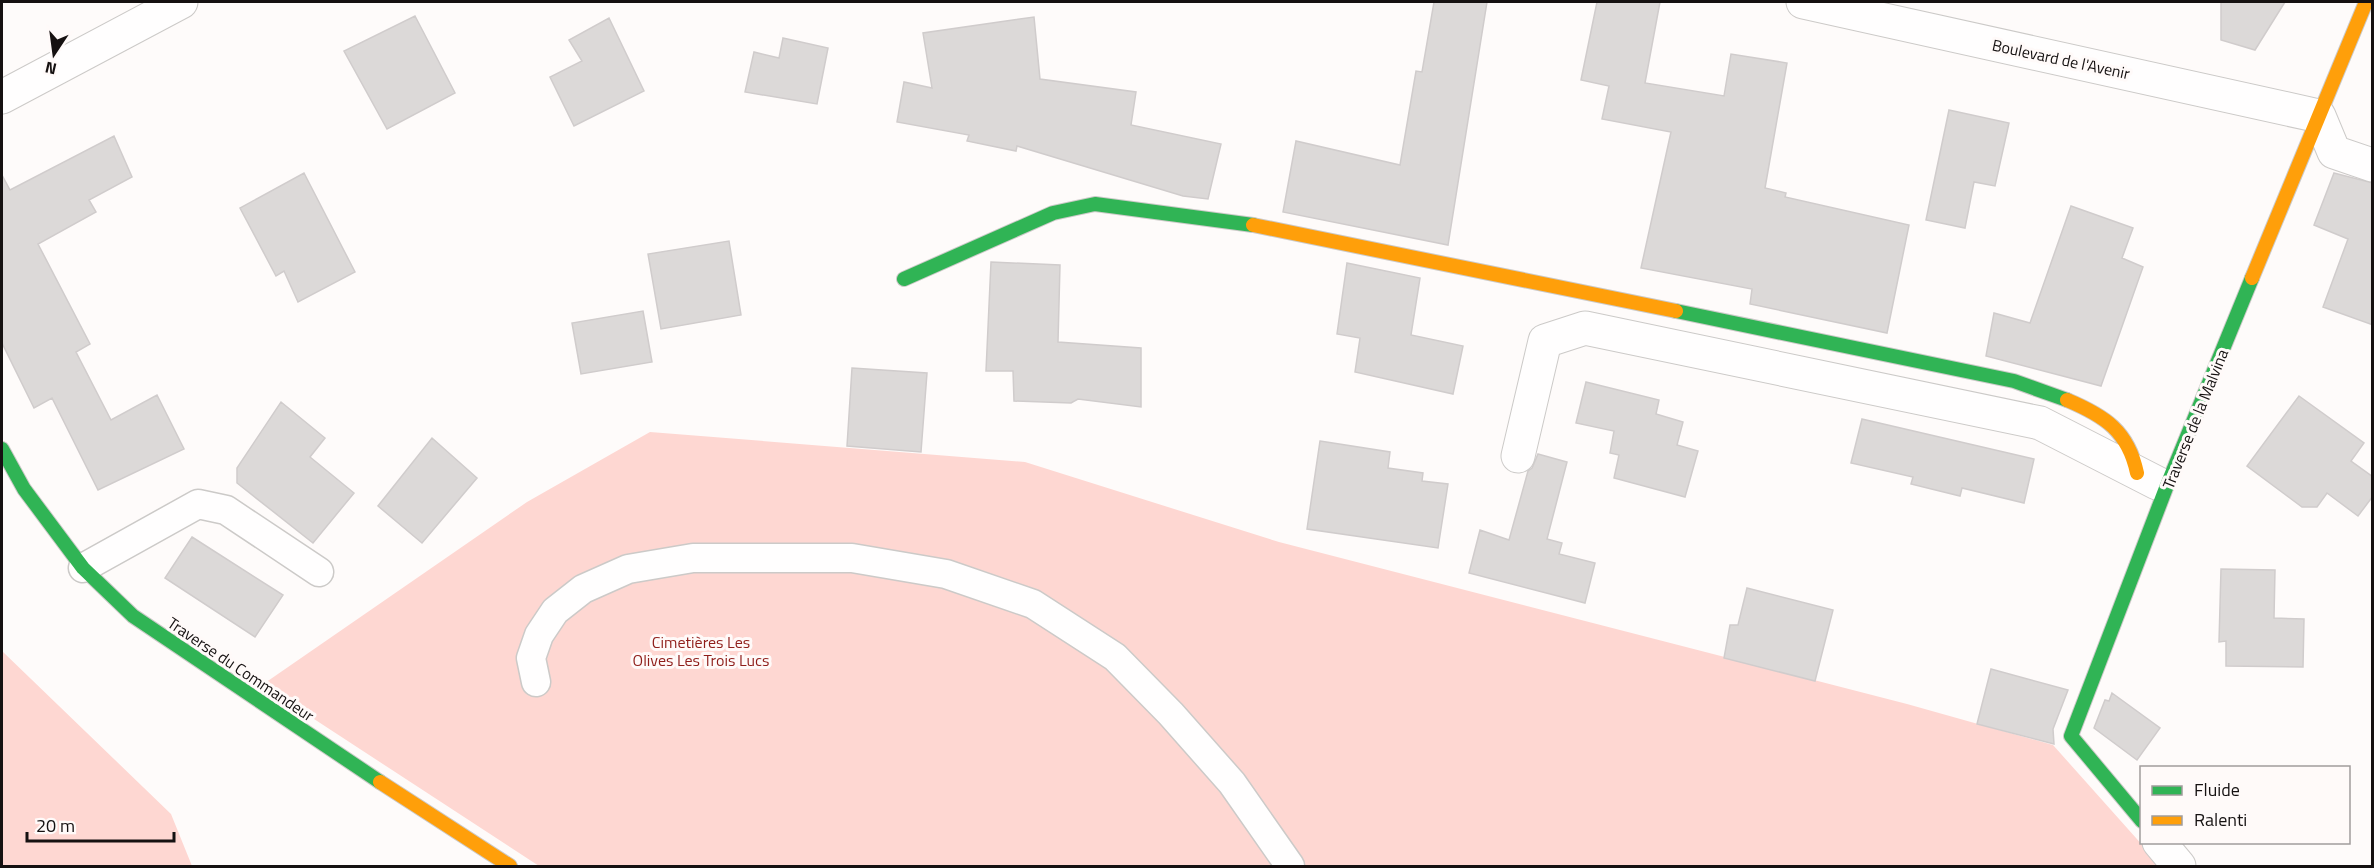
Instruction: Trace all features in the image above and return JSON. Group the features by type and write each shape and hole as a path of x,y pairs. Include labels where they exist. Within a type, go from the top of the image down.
{"street":[{"path":"2,97 181,2"},
{"name":"Boulevard de l'Avenir","path":"1803,2 2319,116"},
{"name":"Traverse de la Malvina","path":"2140,819 2071,736 2166,488 2366,2"},
{"path":"2319,116 2334,152 2373,165"},
{"path":"904,279 1053,213 1095,204 1236,221 2014,381 2092,411 2124,439 2129,446 2138,473"},
{"path":"1518,456 1545,341 1585,328 2040,423 2166,488"},
{"name":"Traverse du Commandeur","path":"2,449 24,489 83,568 133,616 349,762 510,867"},
{"path":"2160,844 2179,867"}],"lane":[{"path":"83,568 198,504 226,510 319,572"},
{"path":"536,682 531,658 539,635 555,611 584,589 628,569 693,558 852,558 946,573 1033,603 1115,657 1171,714 1232,783 1290,867"}],"green space":[{"name":"Cimetières Les Olives Les Trois Lucs","path":"650,432 1025,462 1279,542 1907,704 2053,745 2161,866 539,866 262,685 527,502"},
{"path":"2,651 171,814 192,866 2,866"}],"building":[{"path":"1434,2 1487,2 1448,245 1283,212 1296,141 1400,165 1416,71 1422,72"},
{"path":"1597,2 1660,2 1645,83 1724,96 1731,54 1787,63 1765,188 1786,193 1785,197 1909,225 1887,333 1750,304 1752,289 1641,268 1671,132 1602,119 1609,86 1581,80"},
{"path":"2221,2 2285,2 2255,50 2221,40"},
{"path":"415,16 455,93 387,129 344,51"},
{"path":"1034,17 1040,79 1136,92 1131,125 1221,144 1208,199 1183,196 1017,146 1016,151 967,141 969,135 897,122 904,82 932,88 923,33"},
{"path":"609,18 644,91 574,126 550,77 582,61 569,40"},
{"path":"783,38 828,48 817,104 745,92 754,52 779,58"},
{"path":"1949,110 2009,123 1995,186 1974,182 1965,228 1926,220"},
{"path":"114,136 132,177 89,200 96,212 38,244 90,344 76,352 111,420 157,395 184,449 98,490 52,398 34,408 2,343 2,175 10,190"},
{"path":"304,173 355,272 298,302 284,271 276,276 240,208"},
{"path":"2334,173 2373,183 2373,325 2323,307 2348,239 2314,225"},
{"path":"2071,206 2133,228 2122,258 2143,267 2101,386 1986,356 1994,313 2030,323"},
{"path":"729,241 741,315 661,329 648,254"},
{"path":"991,262 1060,265 1058,342 1141,348 1141,407 1078,399 1071,403 1014,401 1013,371 986,371"},
{"path":"1347,263 1420,278 1411,335 1463,346 1453,394 1355,372 1360,338 1337,334"},
{"path":"643,311 652,362 581,374 572,323"},
{"path":"852,368 927,373 921,452 847,446"},
{"path":"1586,382 1659,400 1656,414 1683,422 1677,445 1698,451 1685,497 1614,478 1619,455 1610,453 1614,431 1576,423"},
{"path":"2299,396 2364,443 2351,461 2373,477 2373,496 2358,516 2327,493 2317,507 2302,507 2247,466"},
{"path":"281,402 325,438 310,457 354,493 313,543 237,483 237,468"},
{"path":"1862,419 2034,459 2024,503 1962,488 1960,496 1911,484 1913,477 1851,463"},
{"path":"432,438 477,478 422,543 378,506"},
{"path":"1320,441 1390,452 1388,468 1423,473 1422,481 1448,484 1438,548 1307,529"},
{"path":"1538,454 1567,462 1547,539 1562,543 1559,554 1595,563 1585,603 1469,573 1480,530 1509,540 1528,471 1532,468"},
{"path":"192,537 283,595 255,637 165,578"},
{"path":"2221,569 2275,570 2274,618 2304,619 2303,667 2226,666 2226,641 2219,642"},
{"path":"1747,588 1833,610 1815,681 1724,658 1730,625 1738,625"},
{"path":"1991,669 2068,690 2053,729 2054,744 1977,724"},
{"path":"2112,693 2160,728 2137,760 2094,728 2105,700 2109,701"}],"traffic: fast":[{"path":"904,279 1053,213 1095,204 1253,225"},
{"path":"2140,819 2071,736 2166,488 2252,278"},
{"path":"1676,311 2014,381 2067,400"},
{"path":"2,449 24,489 83,568 133,616 380,782"}],"traffic: slow":[{"path":"2252,278 2366,2"},
{"path":"1253,225 1676,311"},
{"path":"2067,400 2093,412 2113,427 2128,446 2137,473"},
{"path":"380,782 510,866"}]}
